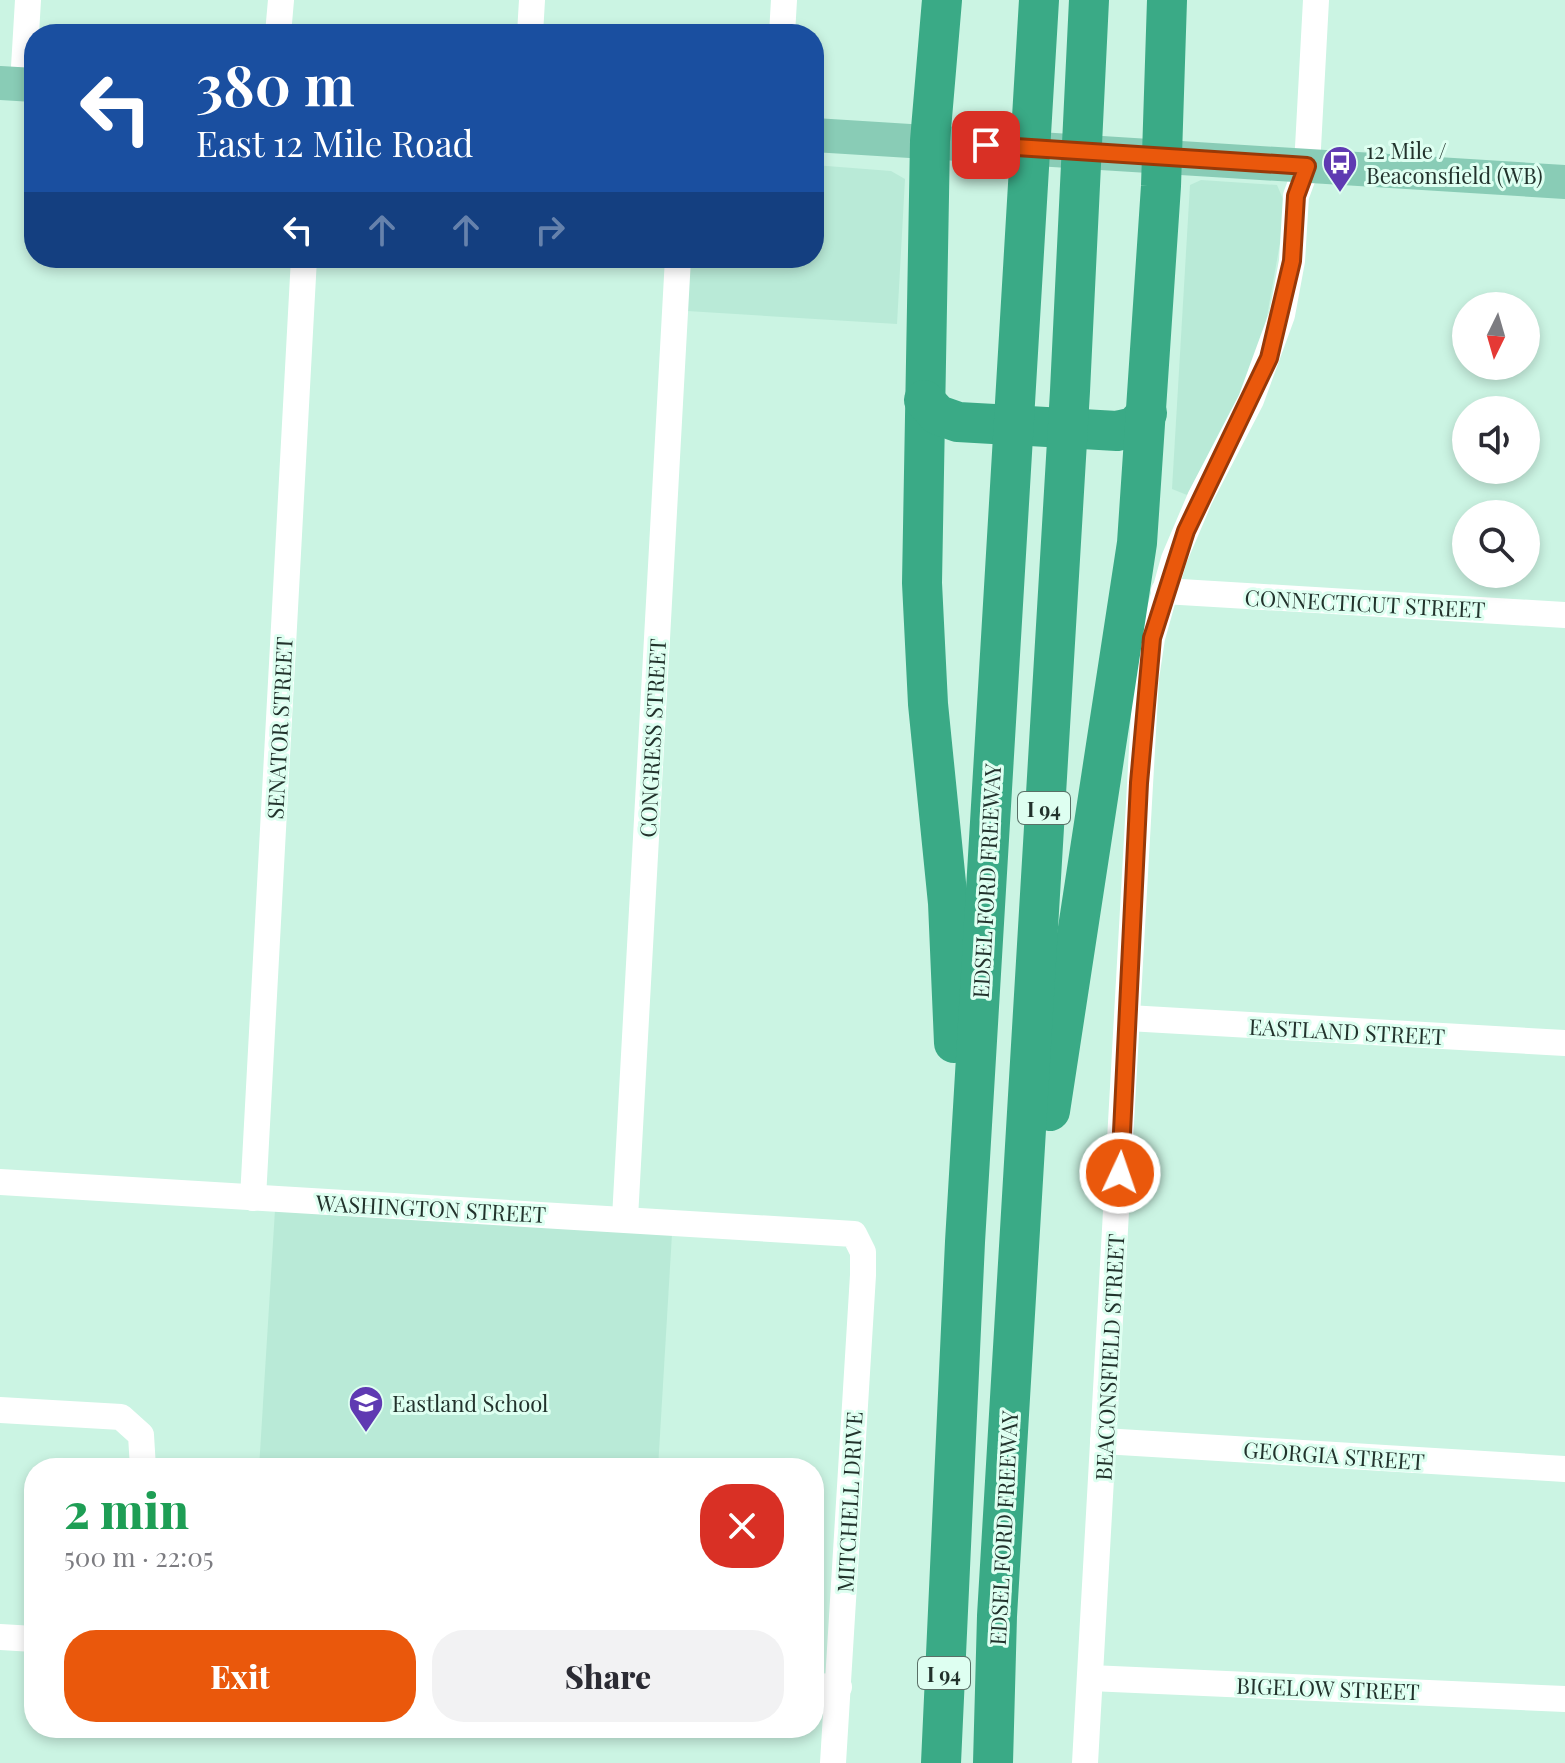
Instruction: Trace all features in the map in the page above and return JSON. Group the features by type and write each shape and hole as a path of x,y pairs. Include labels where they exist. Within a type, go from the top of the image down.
{"highway":[{"path":"942,0 930,141 924,400 924,630 948,903 955,1071 955,1162 965,1242"},
{"name":"EDSEL FORD FREEWAY","path":"941,1763 965,1242 1039,0"},
{"name":"EDSEL FORD FREEWAY","path":"993,1763 997,1616 1070,391 1089,0"},
{"path":"997,1616 1026,1432 1050,1115 1133,576 1132,422 1149,155 1167,0"},
{"path":"924,400 938,415 958,422 1132,422"}],"main road":[{"path":"824,136 1565,182"}],"street":[{"path":"25,24 28,0"},
{"path":"279,24 281,0"},
{"path":"531,24 532,0"},
{"path":"783,24 784,0"},
{"name":"BEACONSFIELD STREET","path":"1085,1763 1146,678 1164,591 1200,498 1269,358 1292,261 1296,196 1307,166 1316,0"},
{"path":"19,84 24,37"},
{"name":"SENATOR STREET","path":"253,1198 303,268"},
{"name":"CONGRESS STREET","path":"625,1218 677,268"},
{"name":"CONNECTICUT STREET","path":"1164,591 1565,615"},
{"name":"EASTLAND STREET","path":"1128,1018 1565,1043"},
{"name":"WASHINGTON STREET","path":"0,1182 840,1231 854,1234 859,1241"},
{"name":"MITCHELL DRIVE","path":"833,1763 826,1686 863,1275 859,1241"},
{"path":"0,1410 121,1417 137,1429 144,1447 143,1458"},
{"name":"GEORGIA STREET","path":"1103,1441 1565,1469"},
{"path":"0,1637 24,1638"},
{"name":"BIGELOW STREET","path":"1090,1678 1565,1699"}],"shaded area":[{"path":"824,166 891,171 905,179 897,324 687,311 689,268 824,268"},
{"path":"1201,180 1277,185 1283,199 1283,226 1266,322 1240,396 1187,495 1172,489 1190,185"},
{"path":"275,1210 672,1234 659,1458 260,1458"}],"place":[{"name":"12 Mile / Beaconsfield (WB)","path":"1340,194"},
{"name":"Eastland School","path":"366,1434"}],"route":[{"path":"986,145 1307,166 1296,196 1292,261 1282,315 1269,358 1251,400 1200,498 1174,559 1152,638 1146,678 1139,783 1120,1173"}]}
